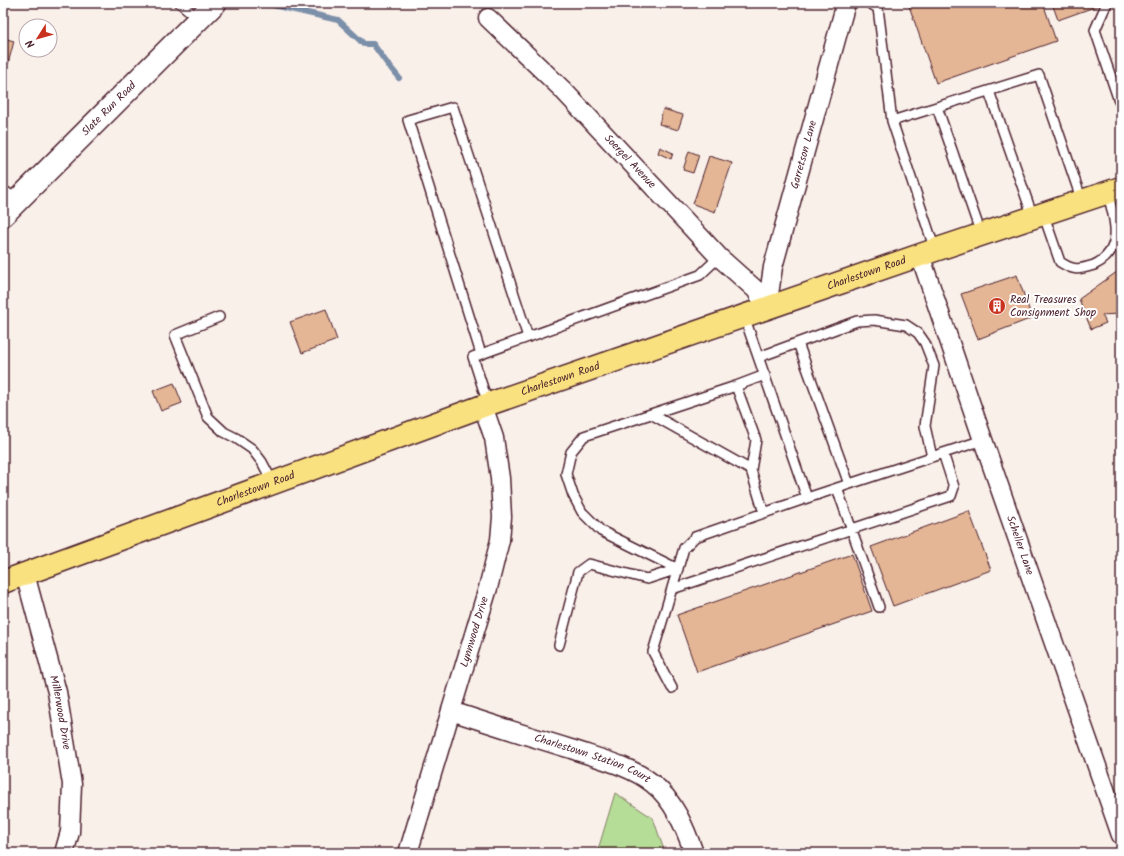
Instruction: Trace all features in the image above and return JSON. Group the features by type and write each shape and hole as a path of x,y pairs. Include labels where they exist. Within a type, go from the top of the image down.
{"main road":[{"name":"Charlestown Road","path":"3,582 486,405 928,252 1114,190"}],"street":[{"name":"Slate Run Road","path":"8,202 215,3"},
{"name":"Garretson Lane","path":"767,308 774,267 846,3"},
{"name":"Soergel Avenue","path":"488,18 562,89 719,257 756,290 767,308"},
{"name":"Scheller Lane","path":"928,252 983,440 1121,835"},
{"name":"Lynnwood Drive","path":"408,853 488,588 500,540 502,518 500,478 494,438 486,405"},
{"name":"Millerwood Drive","path":"25,574 57,692 72,784 70,832 64,853"},
{"name":"Charlestown Station Court","path":"451,711 603,760 636,773 652,782 664,794 674,808 694,853"}],"lane":[{"path":"180,3 199,19"},
{"path":"869,3 878,8 892,121 928,252"},
{"path":"1107,3 1095,30 1119,101 1121,103"},
{"path":"892,121 1039,75 1082,201"},
{"path":"989,90 1038,215 1060,262 1071,269 1083,268 1101,262 1114,252 1118,241 1119,228 1114,190"},
{"path":"481,354 408,120 452,107 528,337"},
{"path":"937,107 981,234"},
{"path":"486,405 473,357 700,275 719,257"},
{"path":"744,316 807,498"},
{"path":"219,317 175,335 208,417 224,432 252,449 262,462 273,483"},
{"path":"759,357 857,321 874,320 906,326 918,333 925,342 934,366 925,426 932,457"},
{"path":"798,343 849,484"},
{"path":"678,569 601,532 582,512 573,495 566,474 571,452 584,436 765,375"},
{"path":"736,386 756,440 751,470 764,513"},
{"path":"651,414 751,470"},
{"path":"672,688 653,652 684,548 695,538 807,498 983,440"},
{"path":"672,589 952,496 954,487 943,453"},
{"path":"837,488 879,607"},
{"path":"559,645 578,572 589,564 647,579 678,569"}],"green space":[{"path":"615,793 653,818 665,853 597,853"}],"building":[{"path":"908,3 1043,3 1056,41 936,83"},
{"path":"1052,3 1100,3 1100,5 1058,20"},
{"path":"3,38 14,41 8,64 3,63"},
{"path":"663,109 683,115 678,130 659,124"},
{"path":"660,147 673,153 671,159 658,153"},
{"path":"689,151 699,155 693,173 683,170"},
{"path":"709,156 732,163 715,212 693,204"},
{"path":"1121,269 1121,318 1118,314 1102,315 1106,323 1091,329 1079,299"},
{"name":"Real Treasures Consignment Shop","path":"1017,275 1032,318 978,339 961,294"},
{"path":"326,309 337,340 302,353 290,322"},
{"path":"174,383 182,403 161,411 153,391"},
{"path":"969,511 991,570 893,606 871,547"},
{"path":"852,554 872,611 697,672 677,615"}],"waterway":[{"path":"264,3 338,20 364,44 373,44 399,78"}],"place":[{"name":"Real Treasures Consignment Shop","path":"997,306"}]}
